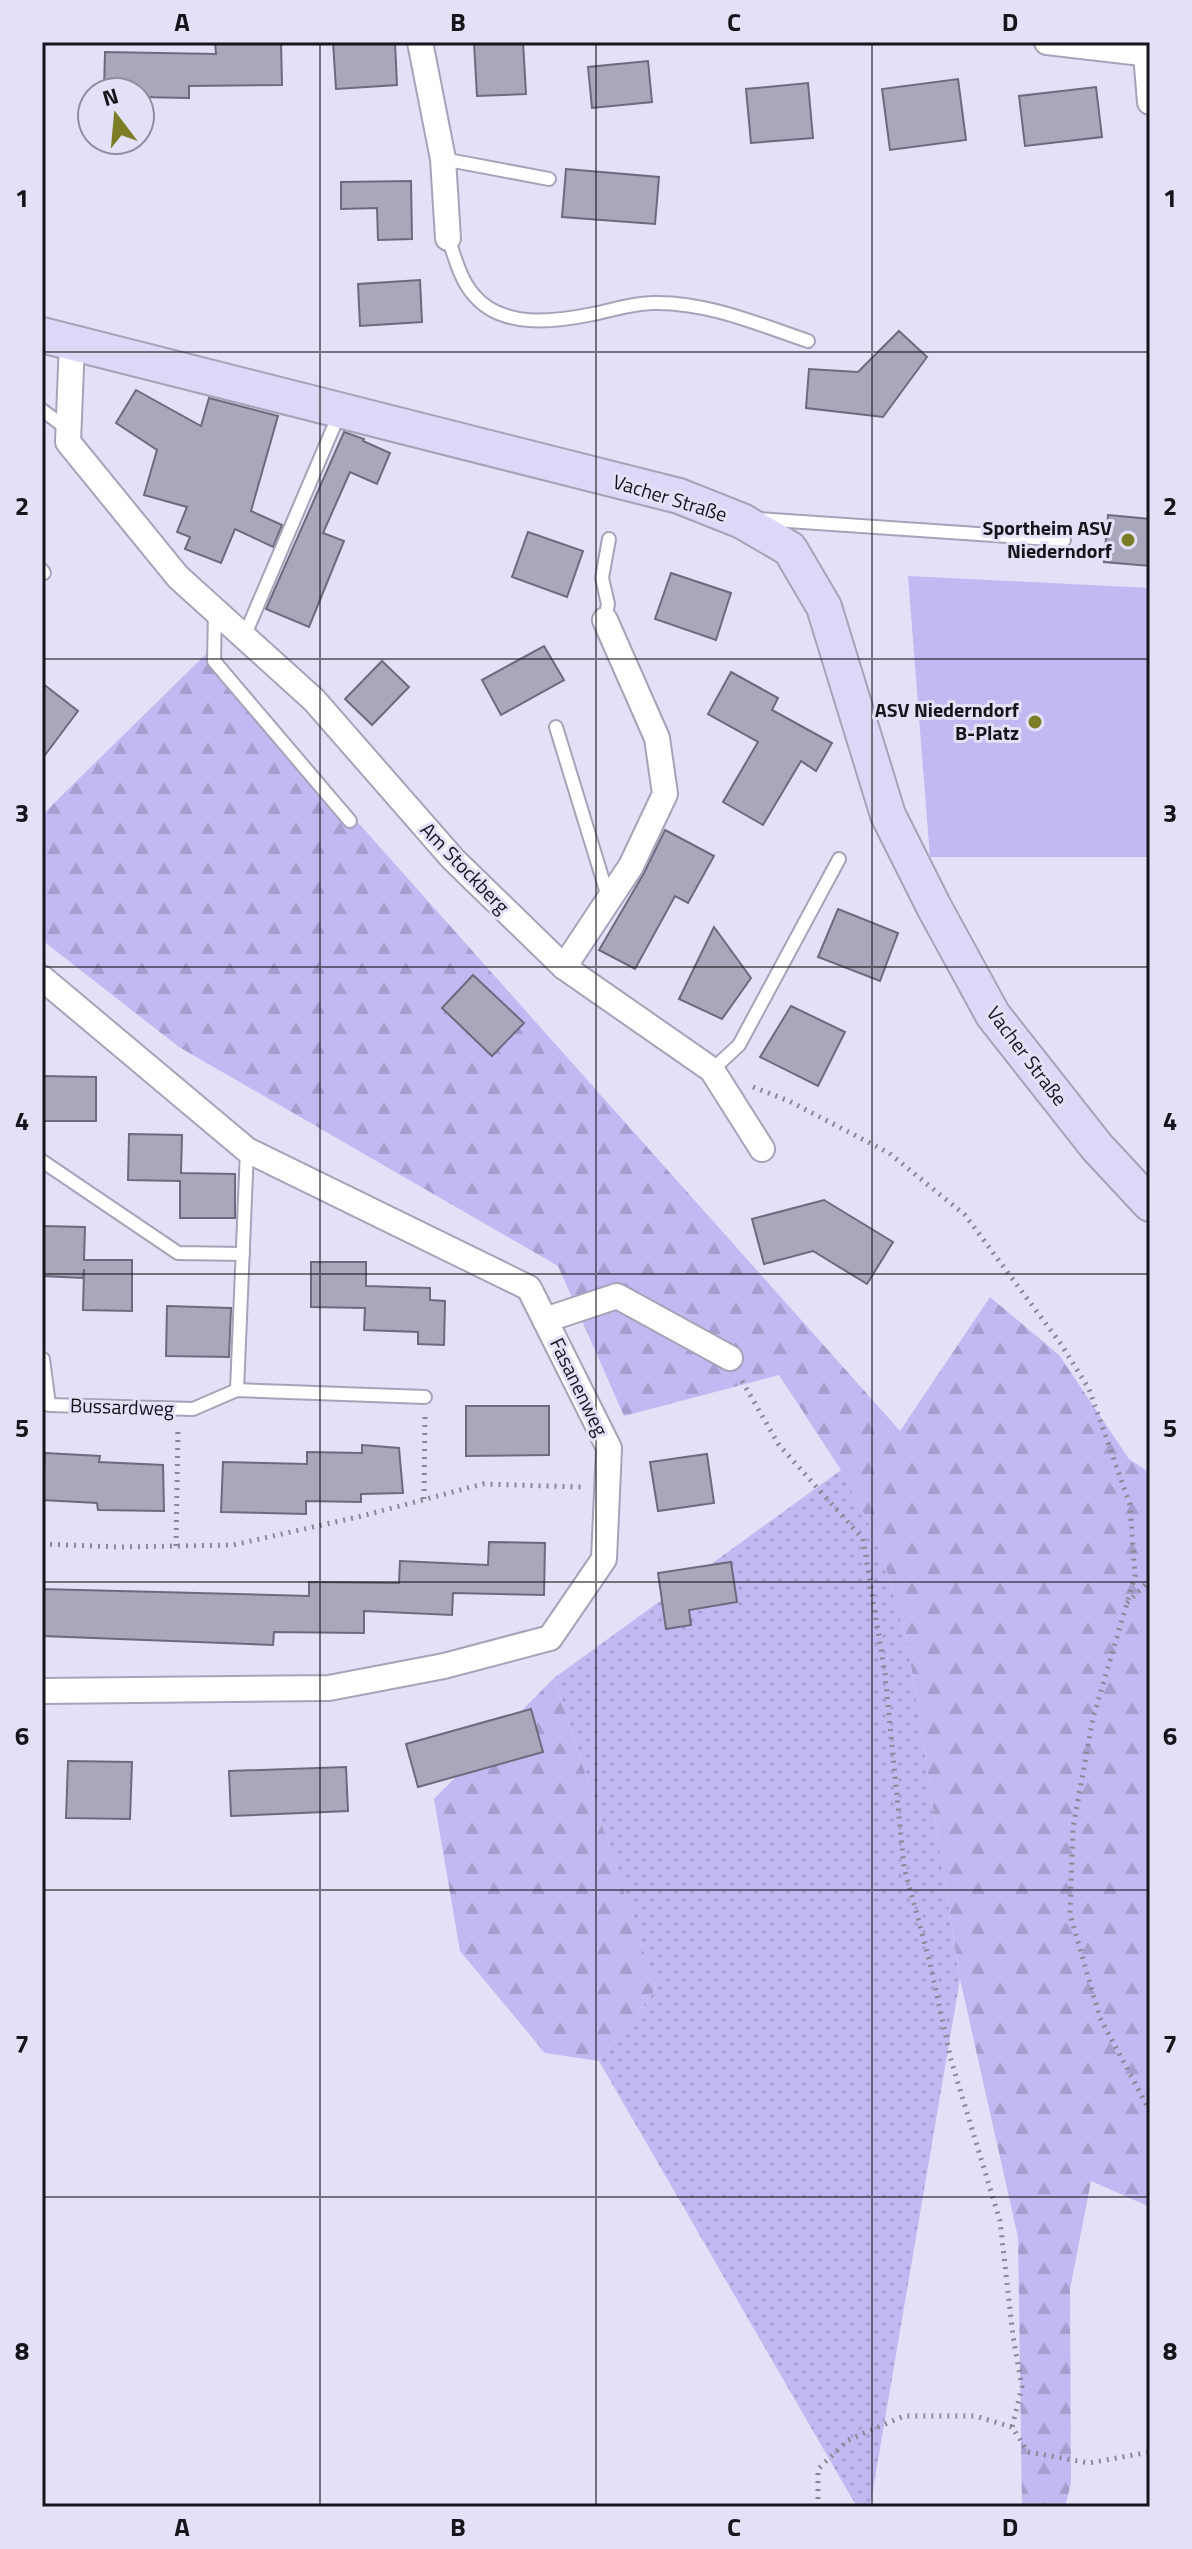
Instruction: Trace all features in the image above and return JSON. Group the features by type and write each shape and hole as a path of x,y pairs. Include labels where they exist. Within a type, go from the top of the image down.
{"main road":[{"name":"Vacher Straße","path":"57,338 679,496 731,517 790,549 824,607 888,815 993,1015 1097,1147 1150,1204"}],"street":[{"path":"420,42 443,159 448,238"},
{"path":"1047,42 1148,54 1150,102"},
{"name":"Am Stockberg","path":"57,338 68,442 178,577 314,700 453,859 564,967 712,1070 762,1149"},
{"path":"564,967 631,866 665,794 657,738 605,620"},
{"name":"Fasanenweg","path":"42,978 247,1150 529,1288 609,1448 604,1559 550,1638 444,1666 329,1688 42,1691"},
{"path":"545,1320 617,1296 730,1358"}],"lane":[{"path":"443,159 549,179"},
{"path":"448,238 472,294 493,313 542,321 651,303 682,304 721,312 808,341"},
{"name":"Am Stockberg","path":"42,410 69,430"},
{"path":"244,637 341,410"},
{"path":"731,517 1064,540"},
{"path":"605,620 608,604 602,578 609,539"},
{"path":"215,610 214,661 350,821"},
{"path":"556,727 609,900"},
{"path":"712,1070 739,1045 839,859"},
{"path":"237,1390 247,1150"},
{"path":"42,1161 178,1253 243,1254"},
{"name":"Bussardweg","path":"43,1359 49,1405 193,1409 237,1390 425,1397"}],"path":[{"path":"712,1070 789,1101 889,1153 965,1215 1061,1344 1089,1389 1130,1505 1135,1576 1093,1718 1073,1828 1070,1914 1100,2018 1150,2111"},
{"path":"730,1358 779,1445 863,1539 885,1674 904,1867 930,1963 951,2060 1000,2221 1022,2387 1012,2427"},
{"path":"424,1499 425,1397"},
{"path":"176,1546 178,1409"},
{"path":"42,1544 119,1547 233,1545 483,1484 607,1488"},
{"path":"1126,1604 1150,1580"},
{"path":"818,2507 818,2469 848,2440 904,2416 975,2416 1012,2427 1028,2452 1089,2463 1150,2452"}],"green space":[{"name":"ASV Niederndorf B-Platz","path":"908,576 1150,588 1150,857 930,857"},
{"path":"207,653 900,1431 990,1297 1059,1355 1129,1459 1150,1473 1150,2207 1091,2181 1070,2289 1071,2483 1065,2507 1022,2507 1018,2237 960,1979 908,1646 879,1543 841,1470 779,1375 624,1416 558,1266 179,1047 42,940 42,815"},
{"path":"841,1470 879,1543 908,1646 960,1979 870,2507 857,2507 599,2061 656,1989 554,1678"},
{"path":"554,1678 656,1989 599,2061 545,2053 460,1951 434,1799"}],"building":[{"path":"215,42 281,42 282,85 189,86 189,98 156,97 156,76 104,76 105,52 216,54"},
{"path":"333,42 395,42 397,85 336,89"},
{"path":"523,42 526,94 477,96 474,43"},
{"path":"648,61 652,102 592,108 588,67"},
{"path":"958,79 966,140 890,150 882,89"},
{"path":"808,83 813,138 751,143 746,89"},
{"path":"1096,87 1102,137 1025,146 1019,96"},
{"path":"566,169 659,177 655,224 562,217"},
{"path":"411,181 412,239 378,240 377,208 341,209 341,182"},
{"path":"420,280 422,322 360,326 358,284"},
{"path":"899,331 927,357 883,417 806,408 809,369 858,372"},
{"path":"136,390 201,426 209,398 278,416 251,511 282,525 273,547 235,529 221,563 185,549 190,537 177,532 187,507 144,495 157,450 116,423"},
{"path":"344,432 390,453 377,484 350,472 323,533 344,541 309,627 266,609"},
{"name":"Sportheim ASV Niederndorf","path":"1108,515 1150,519 1150,566 1104,562"},
{"path":"528,532 583,551 567,597 512,577"},
{"path":"671,573 731,593 716,640 655,619"},
{"path":"544,646 564,680 501,715 482,680"},
{"path":"382,661 409,687 372,725 345,699"},
{"path":"731,672 778,698 772,710 832,743 816,771 801,761 763,825 723,802 758,742 708,714"},
{"path":"42,683 78,711 42,759"},
{"path":"665,830 714,856 688,903 675,896 635,969 599,950"},
{"path":"838,909 898,933 880,981 818,957"},
{"path":"714,927 751,978 722,1019 679,999"},
{"path":"473,975 524,1023 492,1056 442,1008"},
{"path":"791,1006 845,1032 818,1086 760,1057"},
{"path":"42,1076 96,1077 96,1121 42,1121"},
{"path":"129,1134 182,1135 181,1173 235,1174 235,1218 180,1218 180,1181 128,1180"},
{"path":"824,1200 893,1242 867,1284 813,1251 764,1264 752,1219"},
{"path":"42,1226 85,1227 84,1260 132,1260 132,1311 83,1310 84,1269 83,1278 42,1276"},
{"path":"311,1262 366,1262 366,1286 430,1288 430,1300 445,1301 444,1345 418,1344 418,1332 364,1330 365,1308 311,1307"},
{"path":"167,1306 231,1308 229,1357 166,1356"},
{"path":"466,1406 549,1406 549,1455 466,1456"},
{"path":"362,1445 399,1448 403,1493 361,1494 361,1502 306,1501 306,1514 221,1512 223,1462 307,1464 307,1452 362,1453"},
{"path":"45,1453 100,1456 99,1462 163,1465 164,1511 98,1510 97,1503 42,1500"},
{"path":"707,1454 714,1503 658,1511 650,1462"},
{"path":"489,1542 545,1543 544,1595 453,1593 452,1615 364,1611 364,1633 274,1632 273,1645 42,1636 42,1589 309,1596 309,1582 399,1583 400,1561 488,1565"},
{"path":"731,1562 737,1602 689,1610 691,1625 666,1629 658,1573"},
{"path":"531,1709 543,1752 418,1787 406,1744"},
{"path":"68,1761 132,1762 130,1819 66,1818"},
{"path":"346,1767 348,1811 231,1816 229,1771"}],"place":[{"name":"Sportheim ASV Niederndorf","path":"1128,540"},
{"name":"ASV Niederndorf B-Platz","path":"1035,722"}]}
